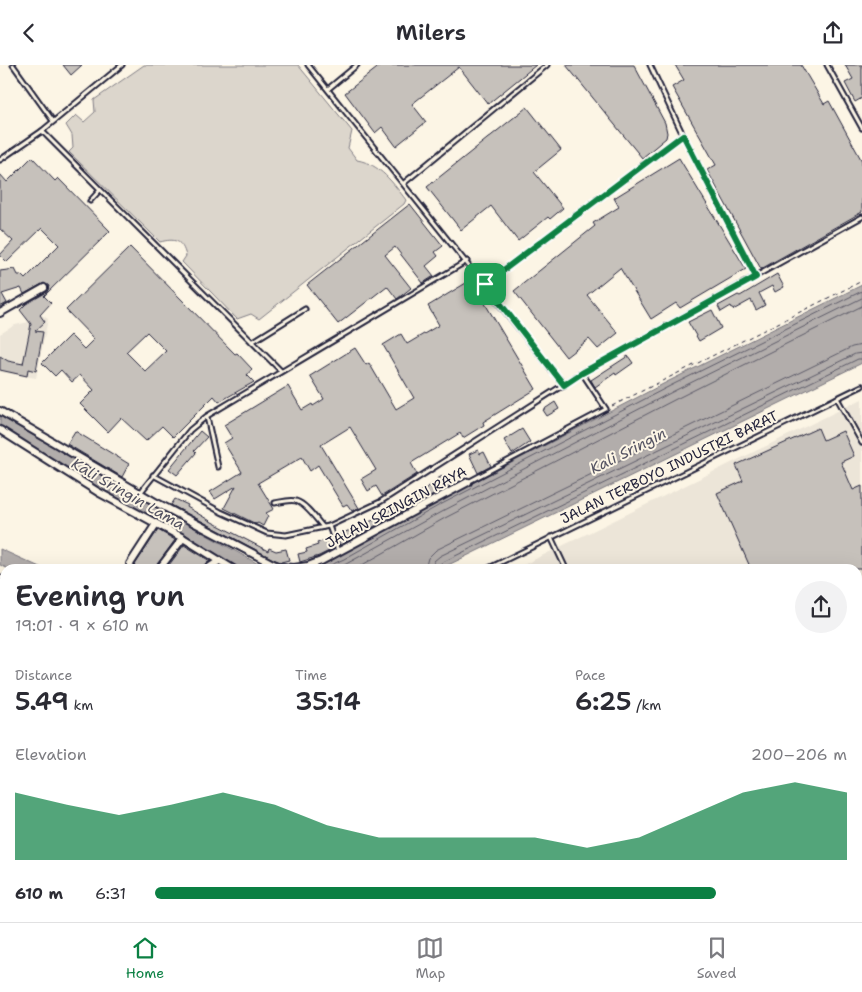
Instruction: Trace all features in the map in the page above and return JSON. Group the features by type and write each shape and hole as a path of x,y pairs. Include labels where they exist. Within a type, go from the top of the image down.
{"street":[{"path":"0,313 44,288"},
{"name":"JALAN SRINGIN RAYA","path":"0,411 140,493 272,564"},
{"path":"0,430 98,492 183,538 224,564"},
{"name":"JALAN SRINGIN RAYA","path":"312,564 468,483"},
{"path":"130,564 156,524"},
{"path":"163,564 183,538"},
{"path":"214,564 219,561"}],"lane":[{"path":"13,65 53,121"},
{"path":"0,160 42,131 122,65"},
{"path":"308,65 467,261 564,385"},
{"path":"328,89 357,65"},
{"path":"404,183 547,65"},
{"path":"650,65 683,135 756,277"},
{"path":"826,65 862,128"},
{"path":"42,131 281,371"},
{"path":"485,284 683,135"},
{"path":"90,201 100,190"},
{"path":"154,475 221,512 267,533 286,535 329,526 380,502 582,373 862,217"},
{"path":"140,493 190,431 207,416 467,261"},
{"path":"252,342 305,309"},
{"path":"582,373 606,409"},
{"name":"JALAN TERBOYO INDUSTRI BARAT","path":"497,564 862,386"},
{"path":"837,398 862,443"},
{"name":"JALAN SRINGIN RAYA","path":"468,483 606,409"},
{"path":"207,416 218,467"},
{"path":"275,503 298,501 323,527"},
{"path":"329,526 338,551"},
{"path":"551,537 564,564"}],"path":[{"path":"606,409 862,281"}],"shaded area":[{"path":"144,65 298,65 352,131 348,148 357,160 373,166 385,175 406,200 404,204 259,319 251,314 237,319 182,262 186,256 180,243 174,240 160,242 69,152 73,148 72,135 66,125 76,115 84,122 95,112 94,100"},
{"path":"39,313 48,319 36,378 0,372 0,334 15,325 29,322"},
{"path":"862,399 862,564 525,564"}],"water":[{"name":"Kali Sringin","path":"862,285 862,363 450,564 321,564 436,502 667,382"},
{"name":"Kali Sringin Lama","path":"0,416 258,564 230,564 173,528 73,475 0,426"},
{"path":"0,549 33,564 0,564"}],"building":[{"path":"63,65 82,65 71,75"},
{"path":"381,65 536,65 488,104 459,67 412,104 426,122 396,146 382,127 375,133 345,93"},
{"path":"566,65 634,65 665,123 666,138 642,158"},
{"path":"675,65 801,65 824,104 829,101 862,161 862,212 761,269 707,170 716,165 672,87 684,80"},
{"path":"845,65 862,65 862,98 855,102 845,83 853,79"},
{"path":"527,107 561,150 534,172 563,208 550,219 548,217 518,241 491,206 461,230 427,187"},
{"path":"32,157 55,181 58,178 110,231 44,296 51,303 40,315 45,322 35,331 43,332 36,371 28,369 27,376 0,370 0,356 8,361 23,364 31,324 20,310 26,304 47,292 49,286 44,283 24,294 21,288 2,294 7,303 0,307 0,271 15,269 18,275 25,279 59,245 42,228 7,262 0,255 13,241 0,229 0,174 7,182"},
{"path":"679,158 746,269 680,308 676,303 651,319 620,268 587,295 618,333 598,349 589,339 566,357 514,291 595,226 593,223 619,207 614,198"},
{"path":"410,204 443,246 435,252 438,256 426,266 434,276 423,283 395,247 385,255 411,288 397,299 387,286 338,324 307,285"},
{"path":"130,247 252,369 247,375 254,382 219,402 214,396 173,437 162,426 146,441 121,418 108,432 80,404 94,390 80,375 72,382 61,370 55,376 42,363 70,335 84,349 94,339 66,310","holes":["147,332 166,351 145,371 126,352"]},
{"path":"777,274 784,287 775,292 772,286 759,293 765,305 756,310 751,300 733,310 731,306 721,312 718,306 738,295 740,296"},
{"path":"471,280 536,389 483,422 484,425 463,438 460,433 411,463 417,474 382,496 376,486 368,491 361,479 376,470 350,427 321,445 359,508 352,511 347,504 343,506 318,465 310,471 302,457 258,483 274,509 266,513 268,516 263,526 224,508 236,486 215,499 210,492 242,472 224,443 232,438 224,425 288,386 302,410 312,404 313,406 324,399 310,376 355,348 366,365 369,363 396,409 414,398 383,345 401,334 407,344 439,325 428,306"},
{"path":"712,310 721,328 699,341 688,322"},
{"path":"628,356 633,363 595,387 591,380"},
{"path":"555,402 559,409 547,416 543,410"},
{"path":"818,428 823,440 843,431 854,456 841,462 853,490 862,486 862,564 749,564 717,493 743,481 736,465"},
{"path":"522,429 530,442 512,454 504,440"},
{"path":"75,431 129,464 122,477 67,444"},
{"path":"200,431 207,437 194,451 196,453 177,475 169,469"},
{"path":"478,450 480,454 484,452 491,466 478,473 469,454"},
{"path":"444,475 451,486 416,504 411,497 438,481 437,479"},
{"path":"175,499 188,505 187,507 212,522 268,551 269,548 276,551 286,549 289,560 281,562 273,559 171,505"},
{"path":"397,505 401,512 340,545 336,536 376,519"},
{"path":"158,530 175,540 158,564 135,564"},
{"path":"330,538 333,549 300,562 298,554 307,552 306,549"},
{"path":"184,545 210,561 206,564 170,564"}],"route":[{"path":"683,135 756,277 582,373 564,385 485,284 683,135"}]}
